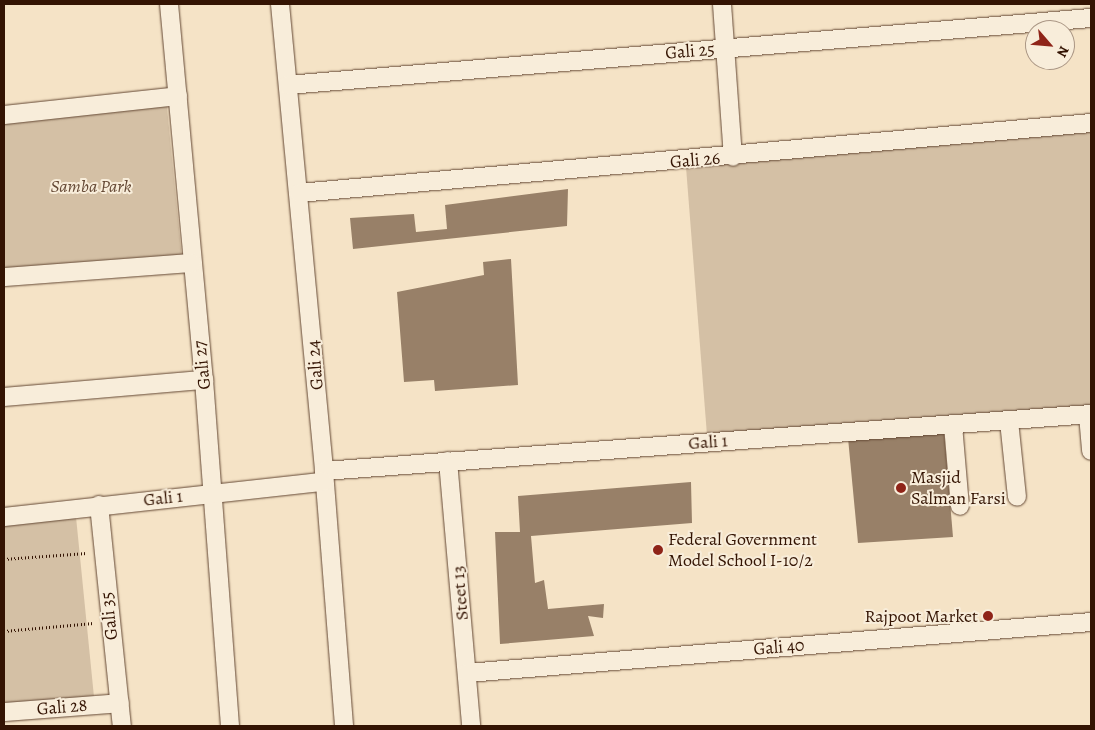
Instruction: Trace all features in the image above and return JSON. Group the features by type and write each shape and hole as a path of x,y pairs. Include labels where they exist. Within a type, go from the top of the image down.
{"street":[{"name":"Gali 27","path":"169,4 191,263 204,380 230,726"},
{"name":"Gali 24","path":"280,4 299,193 344,726"},
{"path":"722,4 733,157"},
{"name":"Gali 25","path":"288,86 1091,18"},
{"path":"4,115 178,96"},
{"name":"Gali 26","path":"299,193 733,157 1091,123"},
{"path":"4,277 191,263"},
{"path":"4,398 204,380"},
{"path":"1090,414 1091,451"},
{"name":"Gali 1","path":"4,517 448,461 1090,414"},
{"path":"1010,421 1017,497"},
{"path":"954,425 960,506"},
{"name":"Steet 13","path":"448,461 471,726"},
{"name":"Gali 35","path":"99,504 122,726"},
{"name":"Gali 40","path":"467,673 1091,622"},
{"name":"Gali 28","path":"4,712 120,702"}],"path":[{"path":"4,559 103,552"},
{"path":"4,631 110,622"}],"green space":[{"name":"Samba Park","path":"166,97 182,260 4,273 4,113"},
{"path":"1091,129 1091,406 707,435 686,167"},
{"path":"75,507 94,697 4,707 4,512"}],"building":[{"path":"568,189 567,226 353,249 350,218 414,214 416,232 447,229 445,205"},
{"path":"511,259 518,385 435,391 434,380 404,382 397,292 484,275 483,262"},
{"name":"Masjid Salman Farsi","path":"944,431 953,537 858,543 848,438"},
{"path":"691,482 692,523 531,536 535,583 544,580 548,609 604,604 603,618 588,616 594,636 500,644 495,532 520,532 518,496"}],"place":[{"name":"Masjid Salman Farsi","path":"901,488"},
{"name":"Federal Government Model School I-10/2","path":"658,550"},
{"name":"Rajpoot Market","path":"988,616"}]}
